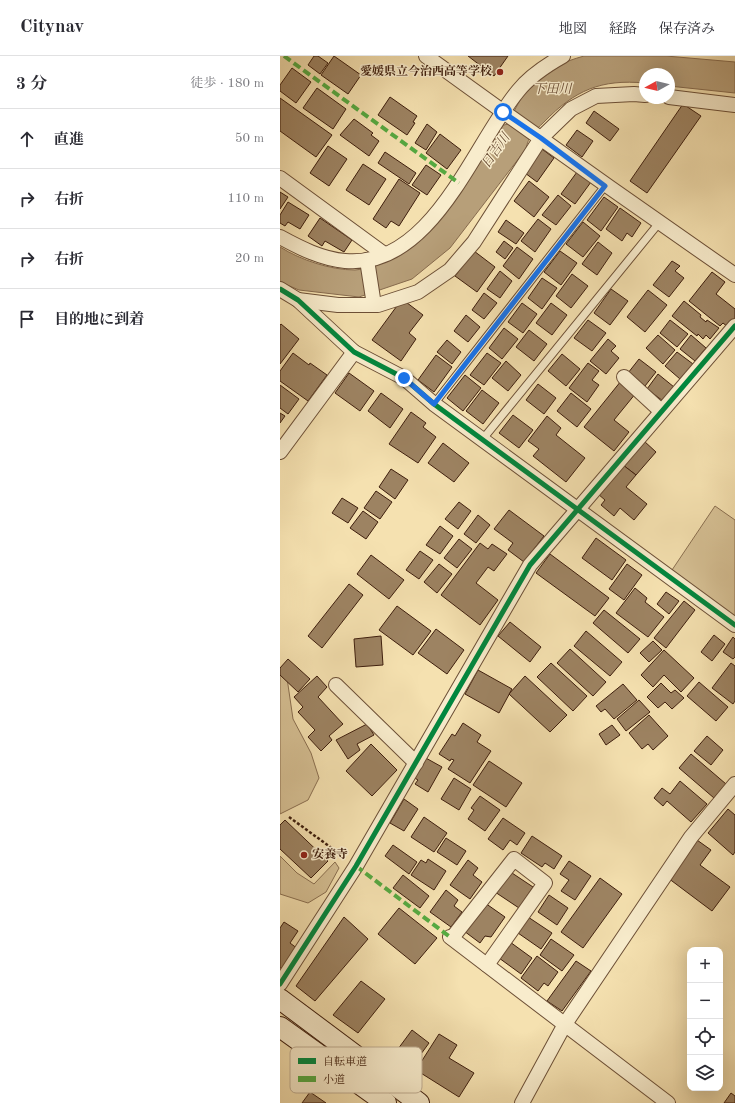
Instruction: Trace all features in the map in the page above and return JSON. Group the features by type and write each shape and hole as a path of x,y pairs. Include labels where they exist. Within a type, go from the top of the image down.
{"street":[{"path":"426,56 503,112 541,137 605,186 735,275"},
{"path":"280,237 323,257 346,262 367,260 384,254 412,239 432,219 468,170 518,90 540,69 562,56"},
{"path":"298,300 338,305 374,305 418,292 450,270 474,242 541,137 571,109 596,96 639,94"},
{"path":"675,98 735,105"},
{"path":"280,178 384,254"},
{"path":"367,260 374,305"},
{"path":"280,289 298,300 354,352 404,378 434,404 482,440 735,625"},
{"path":"280,984 356,866 530,565 735,326"},
{"path":"280,452 354,352"},
{"path":"624,377 661,411"},
{"path":"336,685 416,763"},
{"path":"522,1103 564,1024 691,837 735,784"},
{"path":"487,965 545,883 514,859 451,938 668,1103"},
{"path":"280,999 344,1047"},
{"path":"280,1027 308,1047"},
{"path":"372,1093 386,1103"},
{"path":"406,1093 419,1103"}],"lane":[{"path":"434,404 605,186"},
{"path":"482,440 659,223"}],"path":[{"path":"288,817 356,866"}],"shaded area":[{"path":"715,506 735,520 735,617 672,570"},
{"path":"280,672 287,678 293,719 311,753 319,778 308,800 280,814"},
{"path":"280,856 297,873 314,884 335,862 339,868 326,892 308,903 280,894"}],"water":[{"name":"下田川","path":"584,56 666,56 735,62 735,93 675,87 675,68 639,68 639,83 615,83 590,89 578,95 555,111 530,137 526,149 450,248 412,279 359,297 299,290 280,282 280,247 306,260 345,270 355,270 364,269 385,260 419,240 434,227 452,203 500,126 508,124 521,98 529,88 546,72 569,61"}],"building":[{"path":"314,56 318,56 328,63 320,74 308,65"},
{"path":"334,56 361,75 348,94 321,75"},
{"path":"468,56 508,56 494,76"},
{"path":"292,68 311,82 296,103 280,91 280,85"},
{"path":"317,88 346,109 333,129 303,108"},
{"path":"390,97 417,116 413,122 415,123 407,135 378,115"},
{"path":"280,98 332,135 316,157 280,131"},
{"path":"683,104 701,116 647,193 630,181"},
{"path":"594,111 619,129 610,141 586,123"},
{"path":"354,119 373,133 371,135 379,141 369,156 340,135"},
{"path":"427,124 437,132 426,150 415,143"},
{"path":"577,130 593,141 582,157 566,145"},
{"path":"440,134 461,150 447,169 426,153"},
{"path":"328,146 347,159 329,186 310,173"},
{"path":"542,149 554,158 537,182 525,173"},
{"path":"385,152 416,173 409,184 378,163"},
{"path":"363,164 386,179 369,205 346,190"},
{"path":"426,165 441,175 427,195 412,185"},
{"path":"577,172 591,182 575,204 561,194"},
{"path":"399,179 420,193 399,226 391,221 386,228 373,219"},
{"path":"529,181 549,197 534,217 514,201"},
{"path":"280,192 288,197 280,209"},
{"path":"558,195 571,206 556,225 542,215"},
{"path":"604,197 618,207 601,231 587,220"},
{"path":"288,202 309,215 300,229 288,222 285,226 280,223 280,215"},
{"path":"620,208 641,223 632,237 627,233 622,241 606,229"},
{"path":"320,218 352,240 344,252 325,241 322,246 308,236"},
{"path":"538,219 551,229 535,252 521,241"},
{"path":"506,220 524,233 516,244 498,232"},
{"path":"583,222 600,236 583,257 566,244"},
{"path":"504,241 513,248 505,259 496,252"},
{"path":"598,242 612,253 597,275 582,264"},
{"path":"517,247 533,259 519,279 503,266"},
{"path":"474,251 495,267 477,292 455,276"},
{"path":"560,251 577,263 561,285 544,272"},
{"path":"672,261 680,266 675,271 684,278 669,297 653,285"},
{"path":"500,271 512,281 500,298 487,289"},
{"path":"712,272 725,282 716,294 735,309 735,318 728,327 723,323 720,326 689,301"},
{"path":"572,274 588,286 571,308 556,296"},
{"path":"542,278 557,288 542,309 528,298"},
{"path":"611,289 628,301 610,325 594,313"},
{"path":"648,290 667,305 645,332 627,317"},
{"path":"484,293 497,303 484,319 472,310"},
{"path":"402,299 423,315 409,333 416,339 401,361 372,340"},
{"path":"684,301 701,315 700,317 706,322 707,320 719,328 710,339 706,335 703,339 698,334 697,336 672,316"},
{"path":"522,303 537,314 523,333 508,322"},
{"path":"551,303 567,315 552,335 536,323"},
{"path":"466,315 480,327 468,342 454,331"},
{"path":"588,320 606,333 592,351 574,338"},
{"path":"670,320 688,334 677,347 660,333"},
{"path":"281,324 299,339 280,364 280,325"},
{"path":"504,328 518,339 502,359 489,348"},
{"path":"529,330 547,344 534,361 516,347"},
{"path":"658,335 675,350 663,364 646,348"},
{"path":"691,335 706,348 695,361 680,349"},
{"path":"608,339 616,346 611,351 619,358 606,374 590,361"},
{"path":"447,340 461,352 452,364 437,352"},
{"path":"677,352 693,364 680,379 665,366"},
{"path":"293,353 309,365 310,363 327,375 308,401 280,381 280,371"},
{"path":"487,353 501,363 484,385 470,375"},
{"path":"562,354 580,369 566,386 548,371"},
{"path":"436,355 452,367 434,392 418,380"},
{"path":"639,359 656,372 645,386 628,373"},
{"path":"506,361 521,375 508,391 492,378"},
{"path":"588,363 599,371 592,380 599,385 587,402 569,388"},
{"path":"349,373 374,391 360,411 335,393"},
{"path":"658,374 674,387 663,401 647,389"},
{"path":"465,375 481,388 463,411 447,398"},
{"path":"621,381 636,393 614,420 629,432 614,451 584,427"},
{"path":"538,384 556,398 544,414 526,400"},
{"path":"280,385 299,399 288,414 280,408"},
{"path":"482,390 499,403 483,424 466,411"},
{"path":"381,393 403,409 390,428 368,411"},
{"path":"571,393 591,409 577,427 557,411"},
{"path":"411,412 426,423 423,427 436,437 418,463 389,444"},
{"path":"280,413 285,416 280,423"},
{"path":"513,415 533,430 519,448 499,433"},
{"path":"547,416 561,428 556,435 585,458 566,482 533,456 539,449 528,441"},
{"path":"644,441 656,452 636,475 623,465"},
{"path":"443,443 469,463 454,482 428,463"},
{"path":"623,465 636,475 626,487 647,504 634,520 620,508 614,516 601,505 605,500 598,494"},
{"path":"391,469 408,480 395,499 379,487"},
{"path":"376,491 392,502 380,519 364,508"},
{"path":"342,498 358,508 348,523 332,513"},
{"path":"459,502 471,511 458,529 445,519"},
{"path":"509,510 544,536 524,562 508,550 513,543 494,529"},
{"path":"363,511 378,522 366,539 350,528"},
{"path":"478,515 490,525 476,543 464,534"},
{"path":"440,526 453,536 440,554 426,545"},
{"path":"596,538 626,560 612,580 582,558"},
{"path":"459,539 472,549 457,568 444,558"},
{"path":"480,543 488,549 492,544 507,554 494,571 488,567 476,583 498,600 480,625 441,595"},
{"path":"420,551 433,560 419,579 406,570"},
{"path":"550,554 609,598 595,616 536,573"},
{"path":"371,555 404,580 389,599 357,574"},
{"path":"439,564 452,574 437,593 424,582"},
{"path":"627,564 642,575 624,600 609,589"},
{"path":"349,584 363,595 322,648 308,636"},
{"path":"635,588 647,598 645,602 664,617 648,637 616,613"},
{"path":"666,592 679,601 669,614 657,604"},
{"path":"684,601 695,610 666,648 654,638"},
{"path":"397,606 431,631 413,655 379,630"},
{"path":"604,610 640,639 628,653 593,623"},
{"path":"510,622 541,647 530,662 498,636"},
{"path":"436,629 464,650 447,674 418,653"},
{"path":"586,631 622,662 610,676 574,646"},
{"path":"714,635 725,644 712,661 701,652"},
{"path":"381,636 383,665 356,667 354,639"},
{"path":"733,637 735,639 735,657 733,659 723,652"},
{"path":"653,641 662,650 649,662 640,653"},
{"path":"570,649 606,682 593,696 557,663"},
{"path":"664,650 694,678 681,692 664,675 653,687 641,675"},
{"path":"288,659 310,679 298,692 280,675 280,668"},
{"path":"551,663 587,696 573,711 537,677"},
{"path":"731,663 735,666 735,701 733,704 712,688"},
{"path":"478,670 512,689 499,713 465,694"},
{"path":"317,676 327,687 318,697 343,724 329,736 332,740 321,751 308,737 315,730 298,712 303,707 294,697"},
{"path":"525,676 567,715 550,732 509,694"},
{"path":"699,682 728,707 716,721 687,696"},
{"path":"661,683 671,693 675,690 684,698 672,709 665,702 658,708 647,697"},
{"path":"623,684 637,700 614,719 605,709 601,712 596,706"},
{"path":"639,700 650,712 626,731 617,719"},
{"path":"649,715 668,736 653,750 648,744 642,749 629,733"},
{"path":"463,723 481,735 477,742 491,751 470,783 448,769 454,760 451,759 450,761 439,754 452,734 455,736"},
{"path":"367,724 374,735 357,744 360,750 348,759 336,740"},
{"path":"612,725 620,735 606,745 599,734"},
{"path":"707,736 723,750 711,765 694,751"},
{"path":"371,744 397,770 372,796 346,771"},
{"path":"691,754 726,784 714,798 679,768"},
{"path":"424,757 442,767 428,792 415,784 418,780 413,777"},
{"path":"489,761 522,783 506,807 473,785"},
{"path":"454,778 471,789 459,810 441,799"},
{"path":"680,781 707,804 691,822 667,801 663,806 654,798 662,788 670,794"},
{"path":"480,796 500,810 485,831 468,819 474,810 471,808"},
{"path":"404,799 418,809 404,831 390,823"},
{"path":"728,809 735,815 735,852 733,855 708,833"},
{"path":"424,817 447,833 434,852 411,837"},
{"path":"503,818 525,833 517,845 510,840 503,850 488,839"},
{"name":"安養寺","path":"285,820 328,861 311,878 280,849 280,825"},
{"path":"532,836 562,856 554,869 545,863 542,867 521,853"},
{"path":"446,838 466,851 457,865 437,852"},
{"path":"697,840 711,850 700,865 730,887 712,911 668,878"},
{"path":"393,845 417,862 409,874 385,856"},
{"path":"428,859 446,871 434,890 411,875 421,860 426,863"},
{"path":"468,860 478,868 473,875 482,882 470,899 450,885"},
{"path":"569,861 591,876 575,900 561,891 569,880 560,874"},
{"path":"509,871 533,887 519,908 495,892"},
{"path":"403,875 429,896 420,908 393,888"},
{"path":"600,878 622,894 583,948 561,932"},
{"path":"446,890 458,900 454,906 462,912 451,927 430,912"},
{"path":"549,895 568,908 557,925 538,912"},
{"path":"485,903 505,917 491,937 485,936 480,943 464,931"},
{"path":"399,908 437,938 415,964 378,934"},
{"path":"344,917 368,939 315,1001 296,986"},
{"path":"528,917 552,933 541,949 518,933"},
{"path":"284,922 298,931 290,943 298,949 285,969 280,968 280,928"},
{"path":"551,939 574,955 562,971 540,955"},
{"path":"510,942 532,958 521,974 499,958"},
{"path":"537,956 558,972 548,986 544,983 538,991 521,978"},
{"path":"576,961 591,971 562,1011 547,1001"},
{"path":"361,981 385,999 358,1033 333,1015"},
{"path":"412,1030 429,1043 422,1053 422,1047 399,1047"},
{"path":"439,1034 457,1045 449,1058 474,1073 459,1097 422,1074 422,1061"},
{"path":"309,1093 311,1093 326,1103 302,1103"},
{"path":"731,1093 735,1096 735,1103 724,1103"}],"marked path":[{"path":"284,56 459,183"},
{"path":"356,866 450,937"}],"cycle path":[{"path":"280,289 298,300 354,352 404,378 434,404 735,625"},
{"path":"280,984 356,866 530,565 735,326"}],"place":[{"name":"愛媛県立今治西高等学校","path":"500,72"},
{"name":"安養寺","path":"304,855"}],"route":[{"path":"404,378 434,404 605,186 541,138 503,112"}],"water label":[{"name":"日吉川","path":"496,151"}]}
